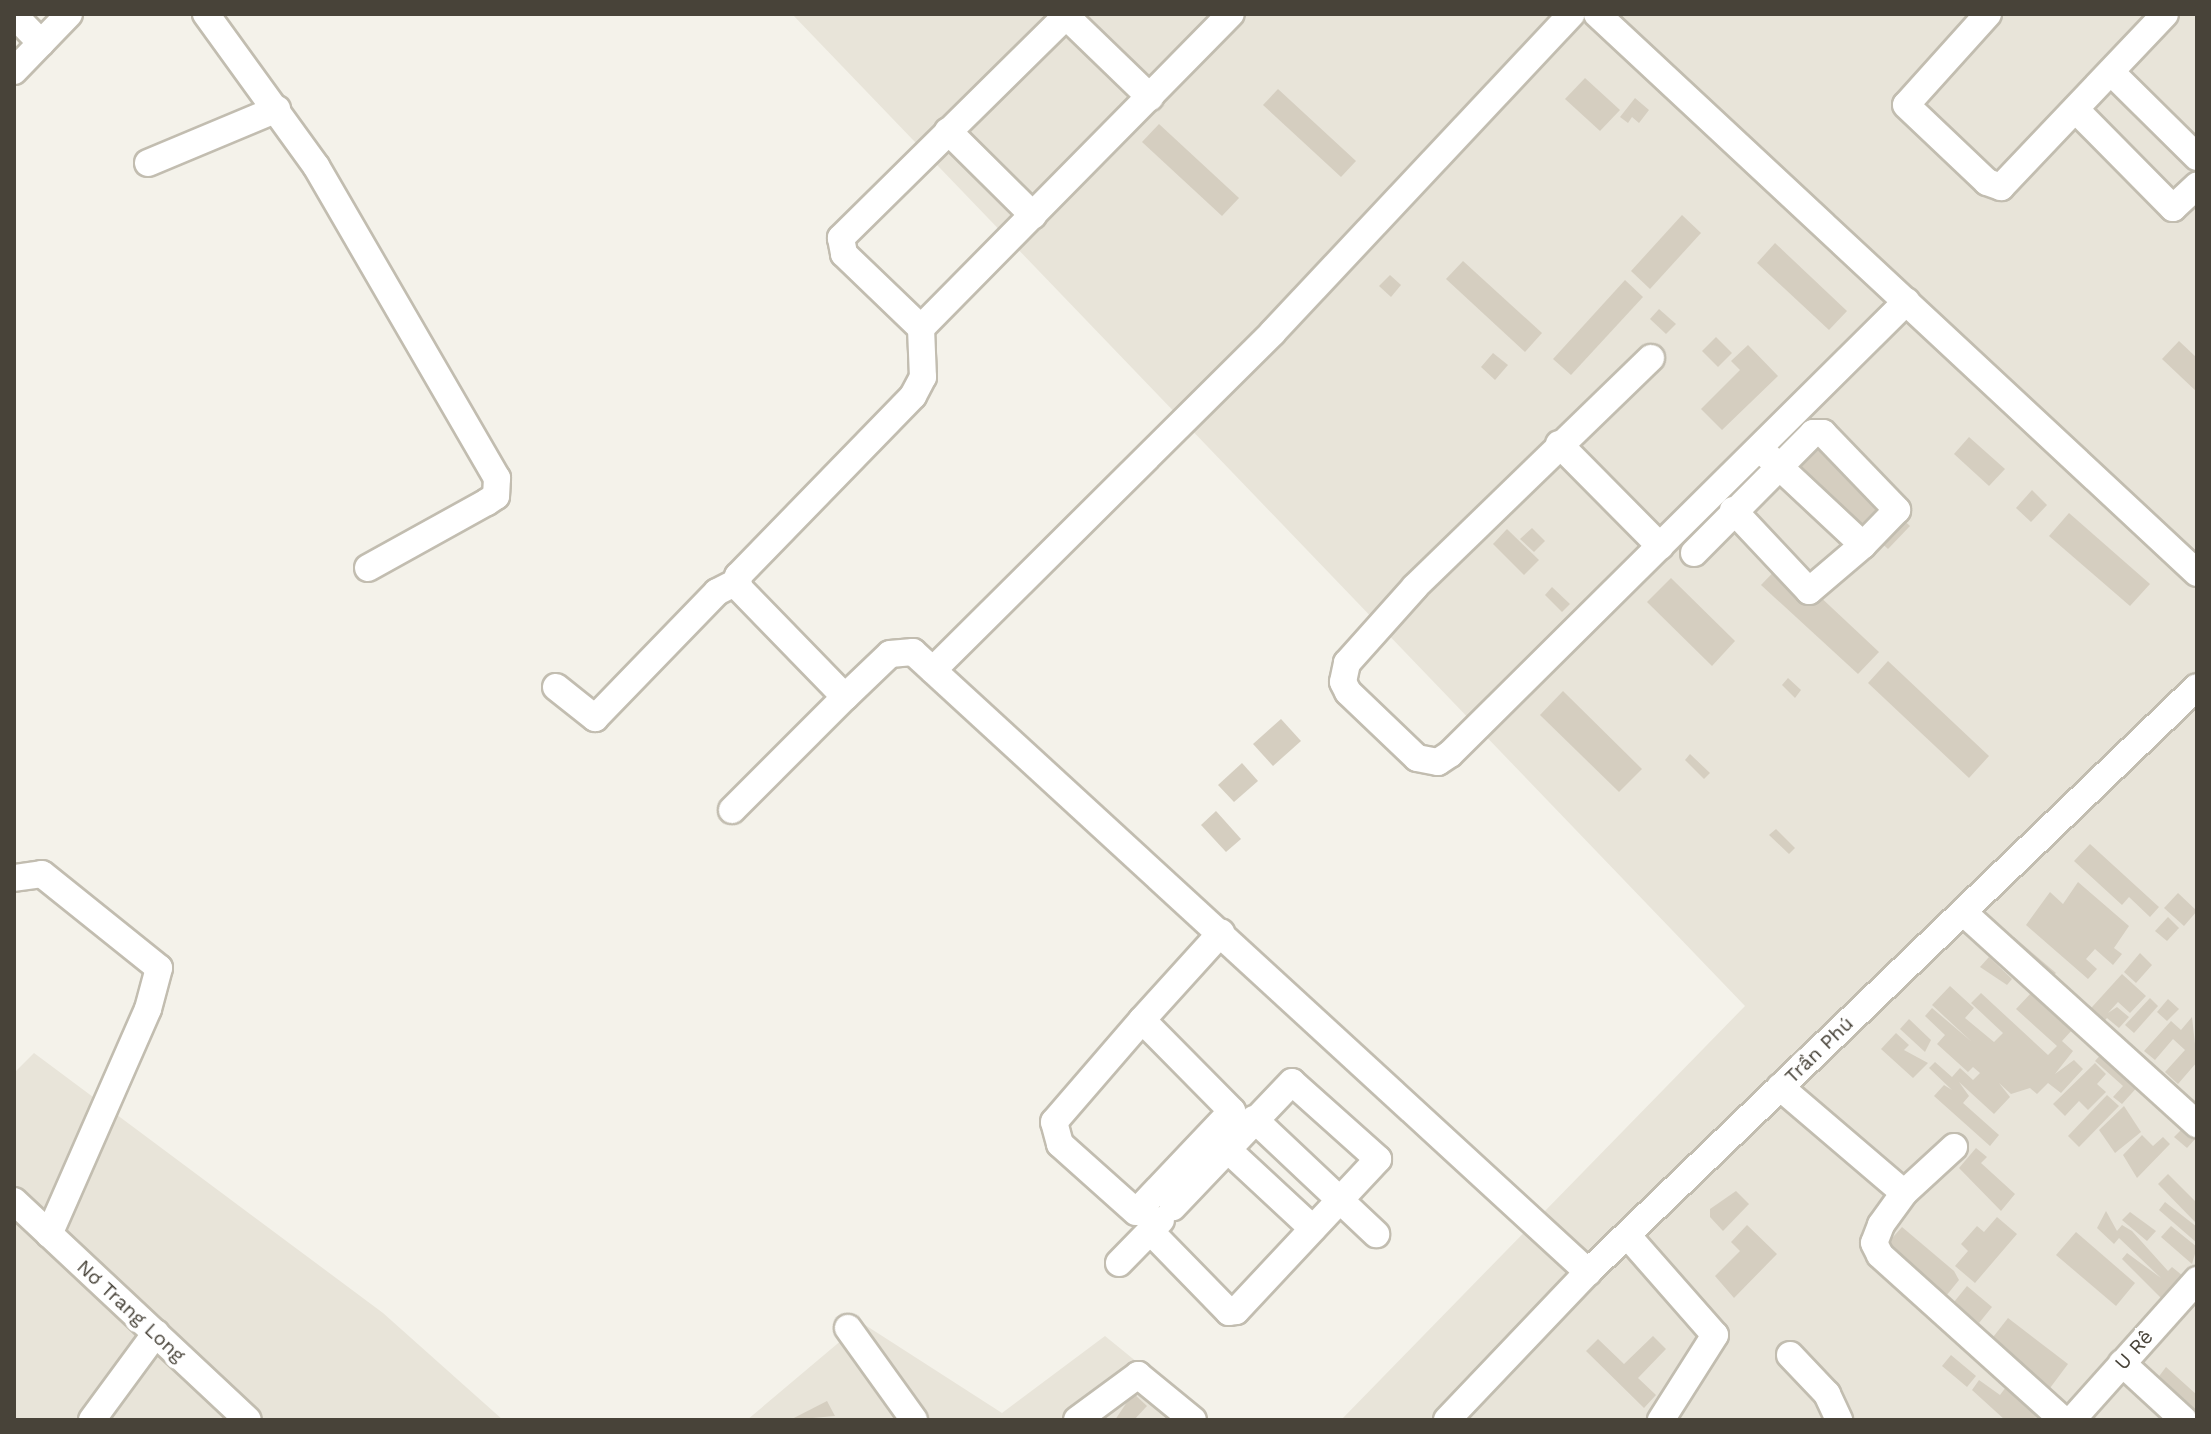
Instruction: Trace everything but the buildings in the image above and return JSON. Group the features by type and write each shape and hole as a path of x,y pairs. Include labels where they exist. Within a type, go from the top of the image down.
{"street":[{"path":"14,71 69,14"},
{"path":"206,14 277,109 380,274 499,488 487,502 368,568"},
{"path":"556,687 595,718 717,592 737,582 919,388 921,328 1231,14"},
{"path":"933,670 1273,332 1572,14"},
{"path":"1597,14 2197,573"},
{"path":"1988,14 1907,100 1907,111 1987,182 2001,187 2165,14"},
{"path":"14,15 41,43"},
{"path":"921,328 844,254 841,238 1067,15 1150,97"},
{"path":"2111,72 2197,157"},
{"path":"148,163 277,109"},
{"path":"2076,110 2173,208 2197,186"},
{"path":"948,131 1033,215"},
{"path":"1694,553 1733,510 1770,458 1907,301"},
{"path":"1651,358 1559,444 1347,663 1343,682 1374,719 1417,758 1438,762 1660,546 1770,458 1813,433 1823,433 1897,510 1863,545 1809,591 1733,510"},
{"path":"1559,444 1660,546"},
{"path":"1770,458 1863,545"},
{"path":"737,582 845,697"},
{"path":"732,810 890,654 913,652 1588,1272"},
{"name":"Trần Phú","path":"1447,1420 1588,1272 2197,687"},
{"path":"14,878 42,874 159,968 148,1009 49,1234"},
{"path":"1963,912 2197,1124"},
{"path":"1165,1199 1136,1212 1129,1211 1060,1144 1052,1128 1142,1020 1221,933"},
{"path":"1142,1020 1227,1102 1238,1130 1313,1229"},
{"path":"1119,1263 1150,1231 1165,1199 1200,1162 1286,1085 1296,1083 1378,1159 1229,1312 1150,1231"},
{"path":"1780,1087 1904,1193"},
{"path":"1238,1130 1341,1200 1376,1234"},
{"path":"1954,1147 1904,1193 1881,1225 1874,1243 1880,1255 2063,1420"},
{"name":"Nơ Trang Long","path":"14,1201 248,1420"},
{"path":"1627,1235 1715,1335 1661,1420"},
{"name":"U Rê","path":"2072,1420 2197,1280"},
{"path":"848,1328 914,1420"},
{"path":"92,1420 156,1333"},
{"path":"1790,1355 1827,1394 1839,1420"},
{"path":"2122,1363 2184,1420"},
{"path":"1077,1420 1138,1375 1193,1420"}],"shaded area":[{"path":"792,14 2197,14 2197,1420 1341,1420 1745,1006"},
{"path":"34,1053 383,1313 503,1420 14,1420 14,1073"},
{"path":"862,1323 1002,1413 1105,1336 1208,1420 747,1420"}]}
